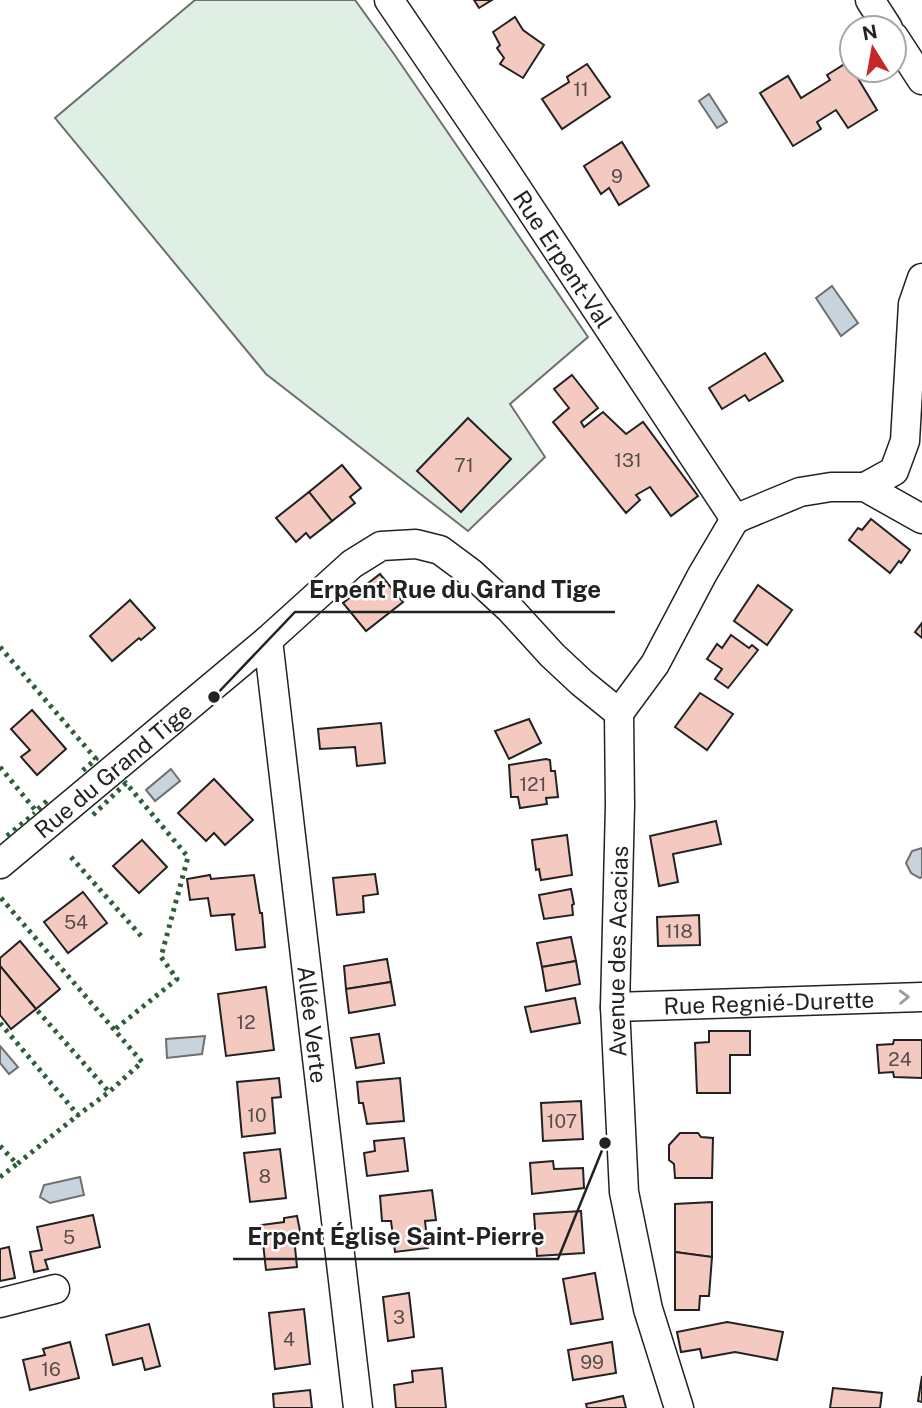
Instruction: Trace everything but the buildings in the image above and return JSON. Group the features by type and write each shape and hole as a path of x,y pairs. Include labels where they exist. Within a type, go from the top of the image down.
{"street":[{"name":"Rue Erpent-Val","path":"389,0 735,519"},
{"path":"908,58 922,80"},
{"path":"620,713 655,664 735,519 800,492 831,487 864,487 894,471 905,440 913,304 922,278"},
{"path":"864,487 922,519"},
{"name":"Rue du Grand Tige","path":"0,864 268,640 352,564 381,546 416,544 440,550 510,608 552,655 620,713"},
{"name":"Allée Verte","path":"268,640 358,1408"},
{"name":"Avenue des Acacias","path":"620,713 615,1007 624,1192 648,1309 679,1408"},
{"name":"Rue Regnié-Durette","path":"615,1007 922,997"},
{"path":"0,1303 55,1289"}],"green space":[{"path":"195,0 355,0 588,337 510,404 545,457 468,531 266,374 55,118"}],"shaded area":[{"path":"709,94 727,122 717,128 699,101"},
{"path":"832,286 858,323 841,336 816,298"},
{"path":"171,769 180,781 155,801 146,790"},
{"path":"922,848 920,878 911,873 906,863 912,851"},
{"path":"205,1036 202,1054 167,1058 166,1039"},
{"path":"0,1046 18,1067 9,1074 0,1063"},
{"path":"80,1177 84,1195 50,1203 40,1197 44,1185"}],"hedge":[{"path":"0,647 96,759 81,772"},
{"path":"0,767 36,811 50,798"},
{"path":"93,815 126,783 188,857 161,957 177,979 114,1030"},
{"path":"7,836 35,813"},
{"path":"71,857 142,937"},
{"path":"1,898 142,1062 109,1092 36,1009"},
{"path":"0,1023 78,1115 109,1092"},
{"path":"0,1146 17,1164 78,1115"},
{"path":"0,1177 17,1164"}],"place":[{"name":"Erpent Rue du Grand Tige","path":"214,697"},
{"name":"Erpent Église Saint-Pierre","path":"605,1143"}]}
